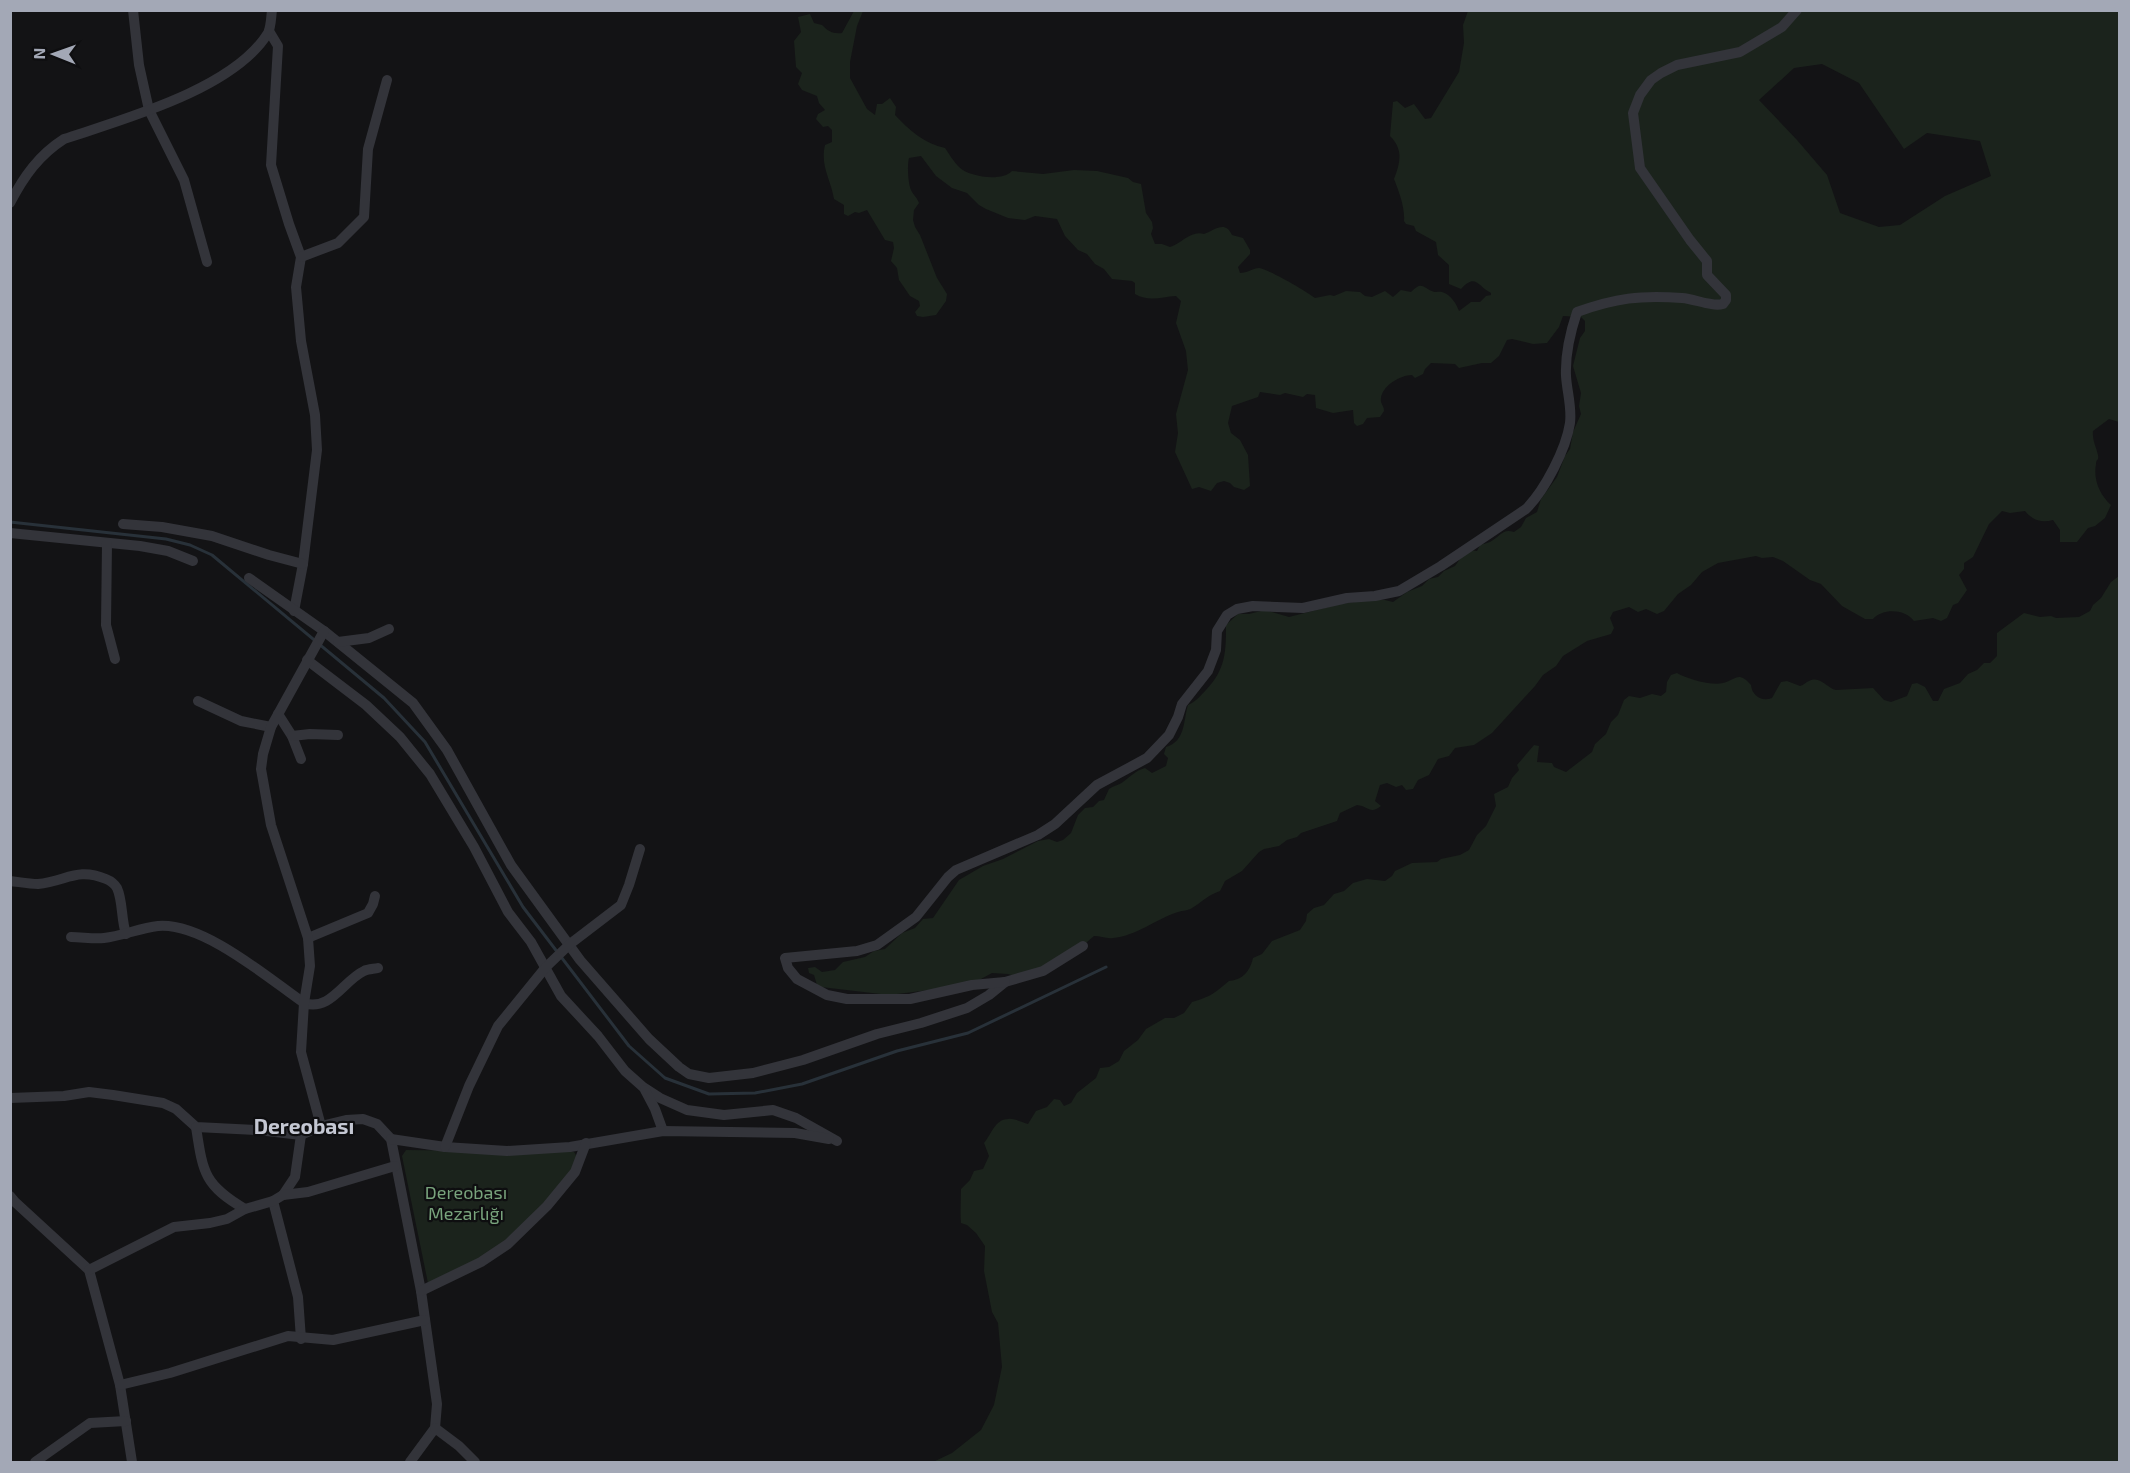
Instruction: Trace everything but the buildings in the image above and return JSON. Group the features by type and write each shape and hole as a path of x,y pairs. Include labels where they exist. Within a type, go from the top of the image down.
{"street":[{"path":"133,10 139,64 149,110 184,180 207,262"},
{"path":"10,203 29,171 49,149 64,139 172,102 228,72 258,46 269,31 272,10"},
{"path":"1083,946 1043,971 1005,982 972,985 910,999 847,999 827,995 797,979 788,968 786,958 857,951 877,945 916,917 956,870 1038,834 1055,824 1097,785 1147,758 1169,735 1182,704 1208,671 1216,650 1217,631 1227,615 1237,609 1268,605 1303,608 1347,598 1399,591 1442,566 1526,509 1544,487 1570,424 1566,360 1576,312 1609,301 1631,298 1691,299 1712,305 1723,304 1726,300 1726,295 1707,275 1707,261 1640,168 1633,114 1640,95 1651,80 1661,72 1677,65 1740,52 1782,27 1797,10"},
{"path":"269,31 278,46 271,165 301,257 296,287 301,341 315,415 317,450 303,564 294,610"},
{"path":"301,257 338,243 364,217 368,149 387,80"},
{"path":"123,524 162,527 212,536 303,564"},
{"path":"10,533 168,551 194,561"},
{"path":"107,543 106,625 115,659"},
{"path":"249,578 338,642 412,703 447,750 510,865 580,960 665,1056 689,1074 709,1078 753,1073 782,1066 877,1034 958,1011 989,995 1005,982"},
{"path":"338,642 369,638 389,629"},
{"path":"321,1126 318,1107 302,1052 304,1003 310,966 308,938 271,825 261,769 271,727 324,632"},
{"path":"307,660 366,705 400,738 430,774 474,847 508,912 531,942 561,996 626,1071 643,1087 660,1098 687,1110 724,1114 773,1110 796,1118 837,1141 795,1132 663,1131 570,1147 507,1151 445,1147 391,1139"},
{"path":"198,701 241,721 271,727"},
{"path":"278,714 292,736 301,759"},
{"path":"292,736 338,735"},
{"path":"445,1147 469,1086 498,1026 546,967 570,944 621,904 640,849"},
{"path":"10,880 35,884 56,881 82,873 111,881 118,892 126,934"},
{"path":"308,938 368,913 374,904 375,896"},
{"path":"72,937 103,938 158,926 173,926 215,941 310,1005 323,1002 339,993 365,971 378,968"},
{"path":"643,1087 655,1109 663,1131"},
{"path":"10,1098 64,1096 89,1092 113,1095 163,1103 176,1109 196,1127 300,1135 321,1126 346,1120 363,1119 377,1124 391,1139 421,1291 437,1404 435,1428 410,1462"},
{"path":"196,1127 201,1160 209,1182 224,1196 245,1209"},
{"path":"278,1198 295,1177 300,1135"},
{"path":"421,1291 481,1262 508,1244 547,1206 575,1172 586,1143"},
{"path":"89,1270 174,1227 227,1219 245,1209 278,1198 308,1192 395,1166"},
{"path":"278,1198 298,1298 301,1339"},
{"path":"12,1201 89,1270 120,1385 132,1462"},
{"path":"120,1385 170,1373 288,1336 301,1339 333,1340 425,1320"},
{"path":"35,1462 90,1423 126,1421"},
{"path":"435,1428 459,1446 475,1462"}],"green space":[{"path":"854,11 863,11 857,26 850,62 850,78 867,109 875,115 877,104 882,104 890,98 896,107 895,115 906,126 924,140 945,148 959,167 970,173 993,177 1012,171 1043,174 1074,170 1097,171 1128,178 1141,184 1146,213 1152,222 1151,234 1155,244 1170,247 1191,235 1204,234 1223,227 1232,235 1243,238 1250,250 1250,254 1238,267 1240,273 1257,268 1264,269 1315,298 1334,296 1346,291 1360,292 1372,297 1385,291 1393,297 1401,290 1411,292 1422,286 1433,292 1448,295 1455,302 1459,311 1471,302 1480,302 1491,293 1473,281 1461,289 1449,284 1449,265 1438,255 1436,242 1404,221 1403,205 1394,179 1400,157 1397,146 1390,136 1393,102 1397,101 1405,108 1414,104 1425,119 1431,118 1459,72 1464,43 1463,25 1468,11 2119,11 2119,422 2109,419 2093,431 2098,457 2095,470 2097,481 2101,492 2111,505 2105,518 2095,526 2088,528 2077,542 2060,542 2060,530 2053,520 2038,520 2025,511 2010,513 2002,511 1989,524 1973,557 1964,563 1964,569 1959,575 1967,590 1958,603 1953,605 1947,618 1941,621 1933,618 1914,621 1905,614 1894,611 1882,613 1873,619 1865,619 1842,606 1821,584 1810,580 1783,561 1773,557 1756,556 1718,563 1702,572 1691,585 1678,594 1664,611 1657,614 1646,609 1638,612 1629,607 1613,612 1610,618 1614,628 1611,634 1587,641 1563,656 1556,666 1543,675 1492,733 1474,745 1455,748 1449,756 1438,759 1429,775 1418,780 1413,789 1406,790 1402,785 1396,787 1387,783 1380,785 1375,801 1381,806 1377,809 1371,810 1357,805 1340,813 1337,821 1301,833 1279,846 1264,849 1242,871 1225,881 1220,891 1190,909 1170,915 1121,937 1094,936 1051,965 1015,976 992,973 970,985 889,995 821,987 817,985 814,975 809,973 808,968 815,967 822,972 835,970 843,962 885,949 902,933 915,928 923,919 933,918 959,880 983,866 1003,859 1038,841 1063,840 1071,833 1078,815 1085,808 1093,807 1099,801 1104,800 1109,789 1142,769 1145,768 1152,773 1166,766 1168,758 1164,754 1166,747 1177,740 1183,730 1188,705 1200,696 1218,675 1224,659 1226,625 1238,614 1265,610 1289,617 1340,604 1371,600 1393,602 1407,592 1422,586 1429,579 1438,577 1455,566 1469,550 1477,551 1480,545 1490,542 1504,532 1514,532 1521,527 1526,518 1537,512 1541,499 1557,477 1570,449 1573,432 1581,414 1579,406 1581,393 1573,366 1580,338 1585,331 1585,321 1581,317 1563,316 1559,327 1547,343 1533,344 1507,340 1499,356 1491,363 1459,368 1455,364 1431,363 1423,374 1415,378 1412,375 1407,376 1391,383 1383,391 1381,397 1384,411 1380,417 1367,418 1363,424 1357,426 1354,423 1353,410 1333,413 1316,408 1315,395 1307,394 1303,397 1285,393 1280,395 1260,392 1258,397 1232,406 1228,423 1231,433 1240,440 1248,455 1250,486 1244,490 1224,481 1217,483 1211,491 1199,487 1192,489 1175,452 1178,433 1176,414 1188,370 1186,351 1176,323 1181,301 1176,296 1150,298 1135,294 1135,283 1112,279 1104,269 1095,264 1087,254 1078,250 1065,236 1057,219 1035,216 1025,220 1008,218 986,209 967,193 952,188 936,176 921,156 909,158 908,161 910,187 919,203 914,210 913,220 937,278 947,294 946,301 936,315 917,316 915,312 920,306 919,301 910,296 899,280 897,268 891,261 893,242 885,240 867,210 848,216 844,214 844,205 834,199 824,160 825,145 832,142 832,130 828,126 823,127 816,119 818,114 825,110 817,96 802,90 798,84 802,73 796,67 794,41 801,32 798,17 810,14 814,23 833,32 842,33","holes":["1822,64 1859,83 1904,149 1927,133 1980,141 1991,176 1945,196 1900,225 1879,227 1840,213 1827,175 1759,100 1794,68"]},
{"path":"2119,576 2119,1462 933,1462 952,1453 981,1430 994,1405 1002,1367 998,1323 992,1312 984,1271 985,1246 976,1233 961,1223 961,1189 970,1180 974,1171 983,1169 989,1156 984,1143 1000,1122 1010,1119 1028,1124 1036,1111 1047,1107 1054,1099 1060,1100 1064,1106 1071,1103 1077,1093 1096,1078 1100,1068 1109,1067 1119,1061 1124,1051 1138,1040 1146,1029 1165,1018 1174,1018 1184,1013 1192,1002 1216,992 1229,981 1242,977 1248,971 1253,958 1262,954 1272,941 1300,930 1306,921 1307,914 1314,908 1324,905 1334,894 1344,891 1353,883 1367,879 1385,881 1395,871 1412,863 1437,862 1469,850 1477,835 1486,826 1496,806 1494,794 1508,787 1519,770 1517,765 1534,745 1539,746 1537,762 1552,763 1554,767 1566,772 1592,752 1595,744 1606,734 1611,722 1618,715 1624,700 1629,696 1640,698 1652,694 1661,696 1666,692 1667,682 1671,675 1677,673 1693,680 1713,684 1740,677 1747,680 1755,695 1761,699 1772,698 1781,682 1787,681 1800,686 1817,680 1836,690 1873,688 1884,700 1891,702 1907,696 1912,684 1917,683 1925,687 1933,701 1938,701 1944,689 1960,683 1968,674 1977,670 1984,663 1990,663 1997,656 1997,633 2024,613 2040,617 2079,617 2090,611 2111,582"},
{"name":"Dereobası Mezarlığı","path":"406,1150 574,1152 579,1160 557,1190 517,1231 471,1264 428,1283 402,1156"}],"waterway":[{"path":"10,522 166,539 190,545 212,555 384,698 425,742 523,907 629,1046 665,1078 709,1094 755,1093 802,1084 897,1051 968,1033 1106,967"}],"district":[{"name":"Dereobası","path":"304,1127"}]}
